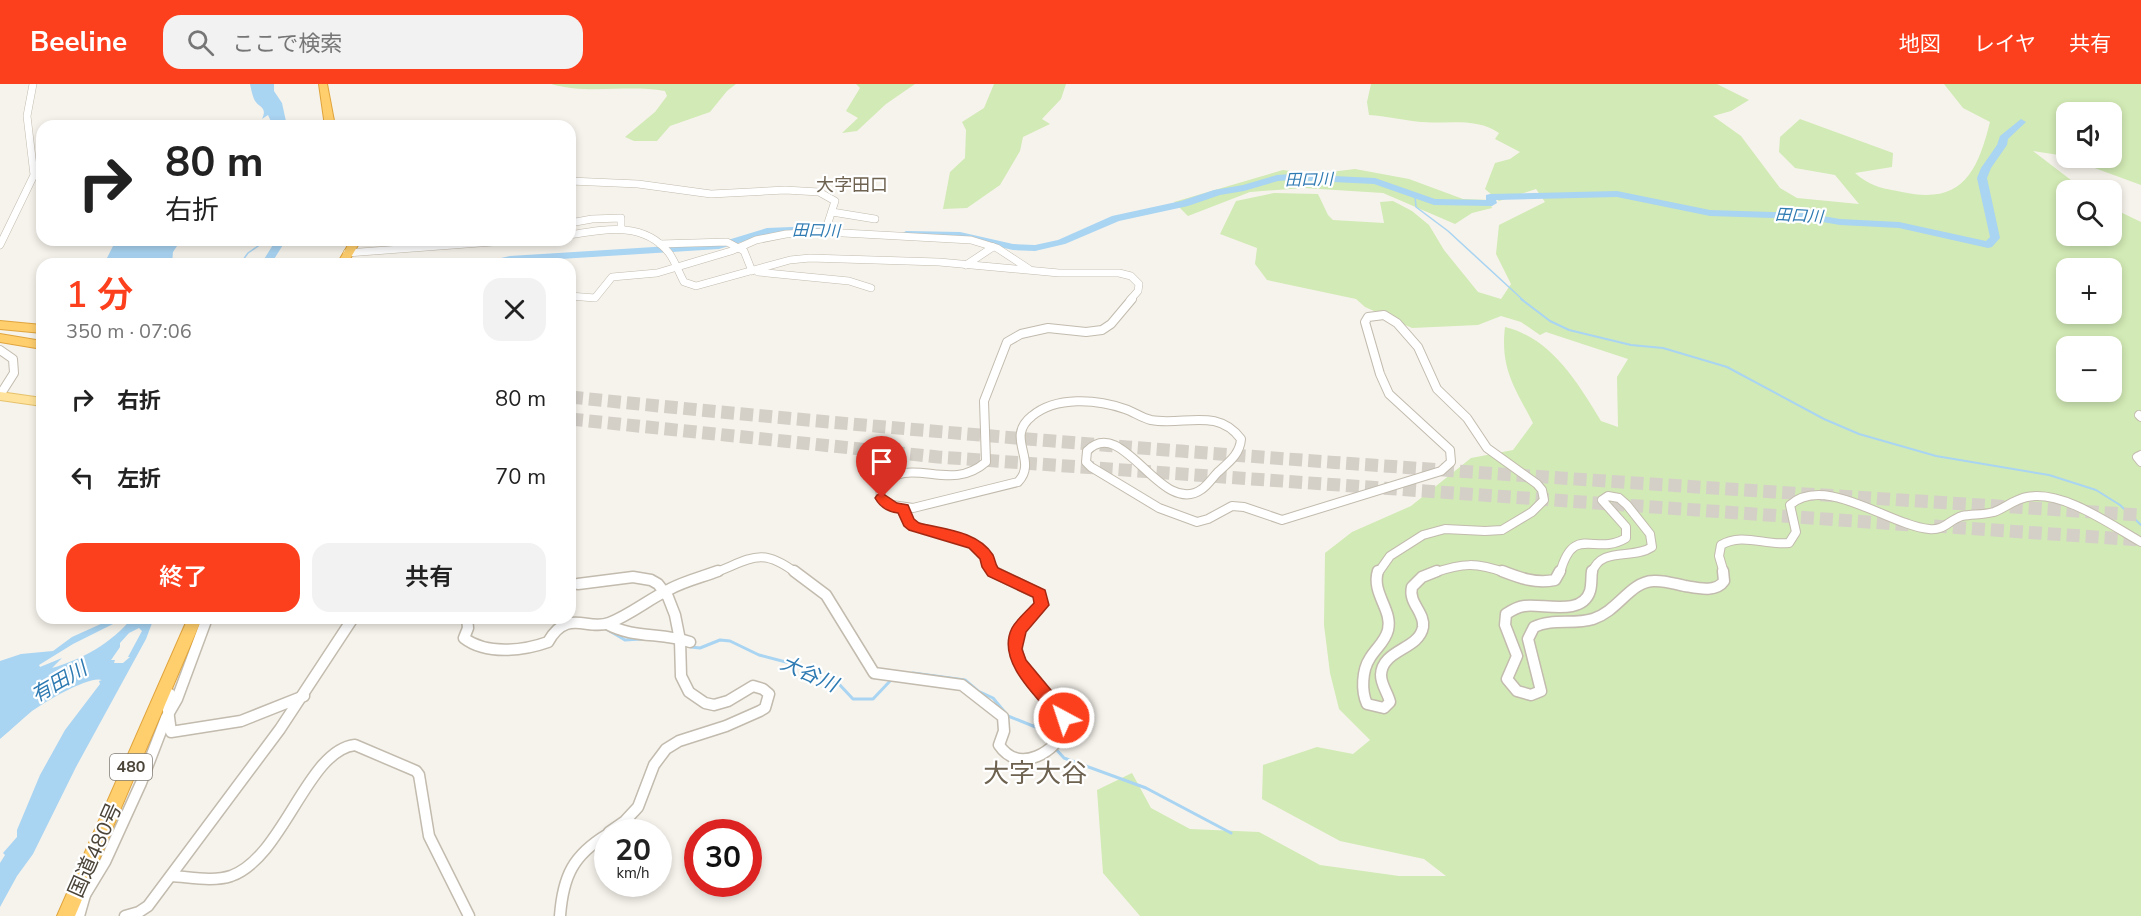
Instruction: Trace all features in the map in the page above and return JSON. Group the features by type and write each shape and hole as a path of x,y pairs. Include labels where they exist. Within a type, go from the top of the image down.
{"highway":[{"path":"323,84 329,120"},
{"path":"345,258 352,246"},
{"path":"0,325 36,328"},
{"path":"0,338 36,344"},
{"name":"国道480号","path":"66,916 81,894 192,624"}],"main road":[{"path":"2,396 36,401"}],"street":[{"path":"0,245 4,229 33,177 36,162 31,148 26,106 33,84"},
{"path":"576,181 638,184 698,194 729,195 785,190 819,192 835,201 825,232"},
{"path":"832,212 850,213 875,219"},
{"path":"576,222 621,218 621,228"},
{"path":"576,234 621,228 642,233 670,254 686,284 696,286 794,259 810,258 966,265 1069,273 1122,273 1133,277 1139,286 1111,324 1102,330 1086,332 1048,328 1025,332 1010,339 1004,347 984,397 986,462 977,471 960,478 907,472 890,478 881,487 880,496 889,505 903,509 1018,482 1026,475 1028,469 1020,445 1022,427 1036,413 1070,402 1112,405 1153,420 1221,422 1235,430 1241,439 1240,450 1204,487 1192,493 1168,490 1116,445 1100,443 1087,450 1085,459 1091,467 1175,516 1191,522 1206,520 1225,508 1235,506 1249,509 1268,518 1282,520 1445,469 1452,459 1448,448 1395,401 1383,384 1365,322 1368,317 1381,314 1392,318 1413,340 1437,389 1467,418 1486,448 1537,484 1542,490 1544,500 1539,507 1509,529 1490,533 1458,529 1438,530 1414,540 1386,559 1376,574 1376,587 1389,626 1385,637 1364,667 1364,698 1372,706 1384,708 1390,702 1382,682 1383,665 1392,655 1418,636 1423,628 1422,619 1413,604 1411,593 1417,581 1426,574 1468,563 1490,567 1539,582 1556,580 1562,573 1564,558 1571,548 1587,543 1620,543 1626,538 1626,527 1603,503 1602,500 1608,496 1624,501 1650,534 1652,547 1644,553 1612,555 1600,560 1593,568 1589,594 1578,604 1560,608 1519,607 1506,614 1505,629 1517,655 1516,664 1507,679 1509,685 1517,692 1528,695 1540,691 1528,639 1534,627 1548,622 1580,622 1605,615 1635,587 1646,582 1717,587 1723,583 1724,577 1718,554 1721,545 1734,540 1773,545 1789,543 1796,532 1790,505 1801,495 1813,493 1829,496 1912,525 1936,529 1951,525 1959,518 1990,513 2026,498 2048,498 2066,503 2141,542"},
{"path":"576,296 595,298 612,277 644,275 677,266 733,245 771,236 825,232 887,237 955,235 993,247 1031,270"},
{"path":"662,246 733,245 746,254 752,271"},
{"path":"347,253 440,246"},
{"path":"966,265 993,247"},
{"path":"752,271 849,281 871,288"},
{"path":"0,350 12,358 14,364 11,378 2,396"},
{"path":"2141,455 2137,457 2141,462"},
{"path":"608,624 664,592 760,556 778,559 826,595 874,673 962,685 990,705 1003,717 1004,731 999,745 1006,758 1014,761 1031,758 1062,740 1067,725 1064,718 1019,663 1014,649 1019,630 1041,605 1040,594 993,572 989,567 987,557 974,544 911,525 903,509"},
{"path":"578,584 607,579 640,578 658,584 670,601 685,640 682,681 687,691 709,705 725,702 749,686 758,686 768,694 765,708 728,725 674,744 665,750 653,767 644,797 637,808 624,819"},
{"path":"576,622 608,624 625,635 685,640"},
{"path":"80,916 81,894 105,862 141,783 166,718 177,699 205,624"},
{"path":"125,916 139,912 148,906 235,794 304,696 349,624"},
{"path":"468,624 464,638 466,641 479,646 519,650 548,642 554,631 570,624"},
{"path":"164,692 170,694 171,732 241,721 304,696"},
{"path":"171,876 223,878 241,873 260,855 331,755 346,746 355,746 416,771 419,775 429,836 469,916"},
{"path":"560,916 562,890 570,869 586,847 594,842"}],"green space":[{"path":"551,84 736,84 727,91 710,112 670,126 657,141 634,141 625,137 655,112 667,96 665,91 636,88 580,89"},
{"path":"856,84 915,84 886,104 857,131 842,133 858,118 846,111 860,88"},
{"path":"994,84 1066,84 1061,99 1042,119 1050,124 1023,137 1020,151 1000,185 967,208 943,209 950,172 965,158 966,130 962,122 984,108"},
{"path":"1371,84 1717,84 1749,100 1731,111 1713,116 1741,136 1780,188 1797,198 1859,204 1835,175 1795,168 1779,152 1780,137 1800,119 1893,153 1892,167 1855,173 1866,181 1902,192 1922,195 1939,194 1963,181 1972,170 1979,157 1990,122 1963,108 1944,84 2141,84 2141,185 2094,168 2122,168 2122,102 2056,102 2056,155 2033,151 2071,180 2056,180 2056,246 2122,246 2122,213 2141,222 2141,916 1140,916 1103,873 1097,790 1132,773 1151,808 1190,829 1259,832 1320,865 1399,876 1446,876 1424,859 1340,841 1262,799 1263,765 1317,747 1353,754 1370,740 1339,709 1330,673 1324,625 1325,553 1352,532 1411,506 1471,458 1513,450 1533,423 1510,378 1505,355 1505,327 1536,341 1550,352 1573,377 1601,421 1618,427 1617,377 1628,359 1546,332 1540,335 1521,322 1501,316 1478,325 1412,328 1365,307 1356,299 1267,280 1255,264 1257,248 1220,234 1236,201 1274,193 1318,194 1328,215 1333,220 1384,223 1380,202 1393,201 1412,211 1429,225 1444,250 1478,292 1501,299 1511,284 1496,254 1499,225 1545,202 1536,189 1499,201 1485,189 1495,163 1510,159 1520,152 1495,139 1499,133 1481,125 1461,122 1421,122 1369,115 1367,102"},
{"path":"1355,169 1409,179 1463,199 1489,200 1492,208 1472,213 1455,224 1383,193 1304,188 1250,192 1188,216 1174,202 1283,170 1314,174"}],"water":[{"path":"250,84 274,84 274,91 282,103 286,120 270,120 268,115 262,119 263,109 254,99"},
{"path":"113,246 177,246 172,258 107,258"},
{"name":"有田川","path":"101,624 113,624 73,644 39,665 40,667 62,658 52,668 85,655 106,643 127,624 152,624 146,639 76,767 33,854 17,876 0,907 0,863 5,855 3,853 17,837 17,830 40,775 65,730 100,684 99,681 102,680 88,681 46,702 0,739 0,661 21,654 53,651 72,637","holes":["139,628 142,631 128,657 130,657 123,663 114,663 115,660 111,660 120,647 120,643 129,633"]}],"waterway":[{"name":"田口川","path":"906,234 960,235 1013,247 1035,248 1061,242 1116,218 1184,204 1218,192 1244,188 1277,178 1292,177 1375,181 1434,202 1492,203 1490,197 1617,194 1710,213 1805,216 1840,222 1899,225 1988,245 1995,238 1982,178 2002,145 2003,138 2021,122"},
{"path":"1415,196 1416,207 1448,231 1523,300"},
{"name":"田口川","path":"526,258 719,246 767,231 836,230"},
{"path":"244,258 258,246"},
{"name":"田口川","path":"270,258 277,246"},
{"path":"1521,299 1550,321 1569,330 1631,345 1663,348 1727,367 1824,419 1859,434 1936,456 2049,475 2096,490 2120,505 2141,525"},
{"name":"大谷川","path":"608,630 625,640 641,639"},
{"name":"大谷川","path":"691,647 700,648 720,640 730,641 759,655 801,666 821,680 838,683 853,699 873,699 891,680"},
{"name":"大谷川","path":"913,673 965,680 978,691 993,698 1008,716 1038,728 1051,743"},
{"name":"大谷川","path":"1054,747 1064,758 1146,788 1231,833"}],"tunnel":[{"path":"576,398 962,434 1355,464 2141,515"},
{"path":"576,420 938,457 1911,525"},
{"path":"1934,526 2141,540"}],"district":[{"name":"大字田口","path":"852,185"},
{"name":"大字大谷","path":"1035,773"}],"route":[{"path":"882,498 893,508 903,509 914,527 974,544 987,557 989,567 993,572 1040,594 1041,605 1019,630 1014,649 1019,663 1064,718"}]}
